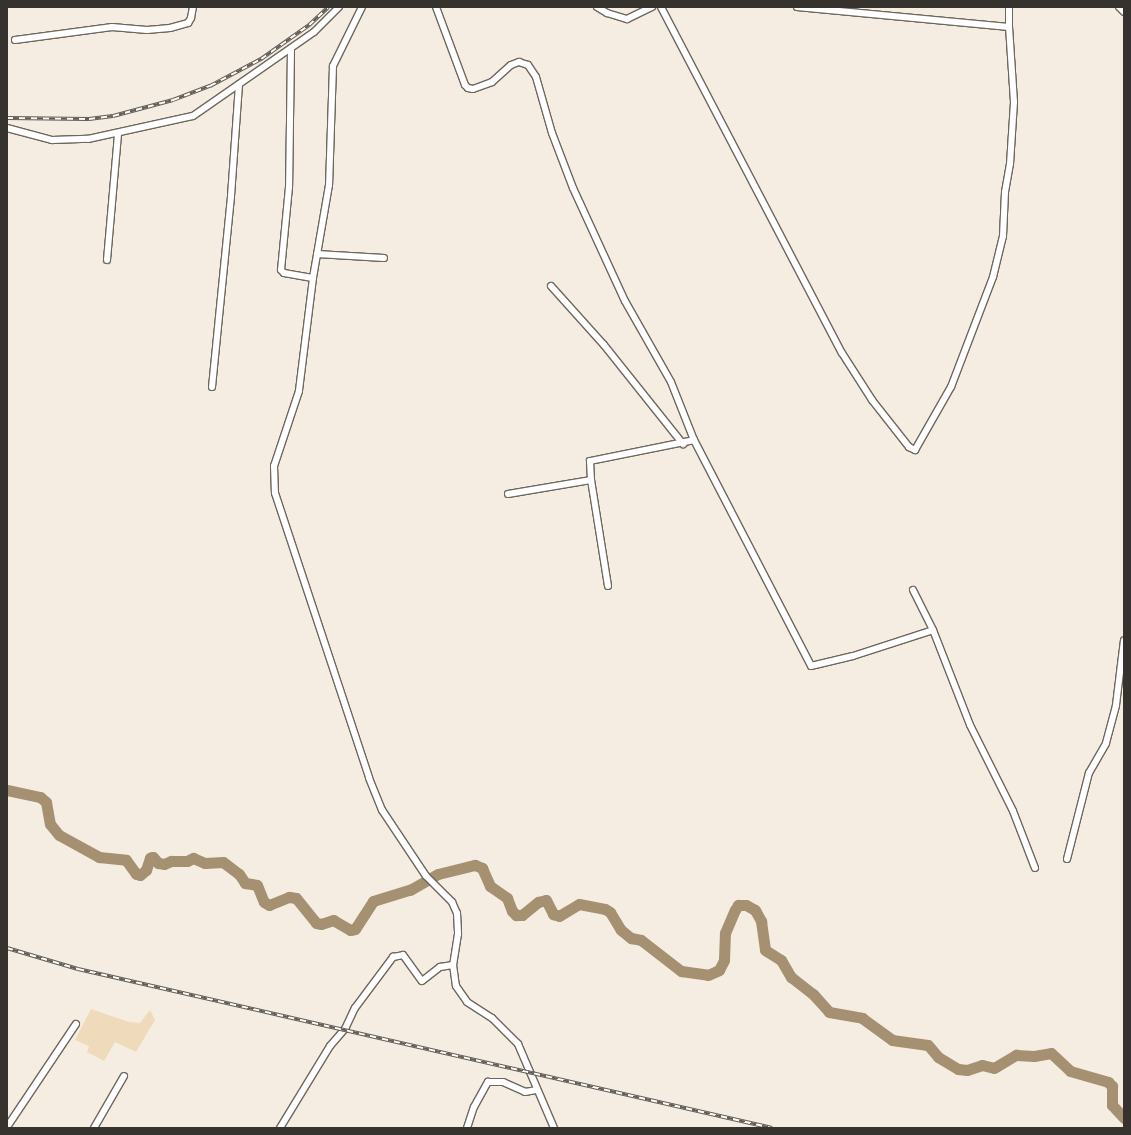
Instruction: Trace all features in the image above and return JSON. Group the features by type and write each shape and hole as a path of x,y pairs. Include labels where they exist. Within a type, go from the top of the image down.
{"street":[{"path":"15,40 112,27 147,30 170,28 188,23 191,18 192,7"},
{"path":"7,128 52,140 88,139 118,134 193,116 314,32 339,7"},
{"path":"362,7 333,66 329,185 313,278 299,391 295,409 277,453 273,479 275,493 369,778 394,831 426,876 452,902 459,921 453,965 456,986 468,1002 492,1018 518,1044 536,1090 554,1128"},
{"path":"436,7 464,85 468,88 473,89 492,82 511,65 519,62 528,65 536,77 552,133 573,188 625,302 671,382 694,440 811,666 853,656 933,630"},
{"path":"596,7 607,13 627,19 652,7"},
{"path":"661,7 842,353 872,400 909,447 915,450 950,387 993,277 1003,236 1004,192 1010,164 1014,102 1009,7"},
{"path":"797,7 1009,27"},
{"path":"1119,7 1124,12"},
{"path":"291,49 289,187 281,270 284,273 313,278"},
{"path":"212,387 231,196 239,84"},
{"path":"107,260 118,134"},
{"path":"317,254 384,258"},
{"path":"551,286 604,345 683,444"},
{"path":"608,586 590,480 589,463 592,458 683,444 694,440"},
{"path":"508,494 590,480"},
{"path":"913,590 933,630 970,725 1013,811 1035,868"},
{"path":"1067,859 1089,773 1106,743 1116,705 1124,640"},
{"path":"280,1128 330,1046 345,1029 355,1008 393,957 403,955 422,981 440,967 453,965"},
{"path":"7,1127 76,1024"},
{"path":"94,1128 124,1076"},
{"path":"467,1128 474,1107 488,1082 503,1082 525,1092 536,1090"}],"shaded area":[{"path":"91,1009 129,1022 140,1023 150,1010 155,1020 136,1052 115,1042 104,1061 87,1052 89,1046 75,1040"}],"waterway":[{"path":"7,790 40,797 46,802 50,824 59,835 99,857 126,860 136,874 140,875 146,870 150,858 153,857 158,863 164,864 171,861 187,861 193,858 205,863 223,862 239,874 245,883 257,885 264,902 269,905 289,897 296,898 316,923 321,924 333,920 350,930 355,929 373,901 410,890 438,874 475,865 482,868 490,886 507,898 512,911 516,915 522,915 538,902 546,900 553,914 559,916 579,904 605,909 610,912 621,930 631,938 641,940 681,971 708,975 719,970 724,960 725,933 738,905 746,905 755,910 761,921 765,950 781,960 791,977 813,994 829,1012 862,1018 892,1040 928,1045 938,1057 958,1069 967,1070 982,1065 994,1068 1016,1055 1034,1056 1051,1053 1070,1071 1108,1082 1112,1086 1112,1105 1124,1118"}],"railway":[{"path":"7,118 89,119 113,116 173,100 210,86 261,59 309,25 328,7"},
{"path":"7,948 78,969 772,1128"}]}
